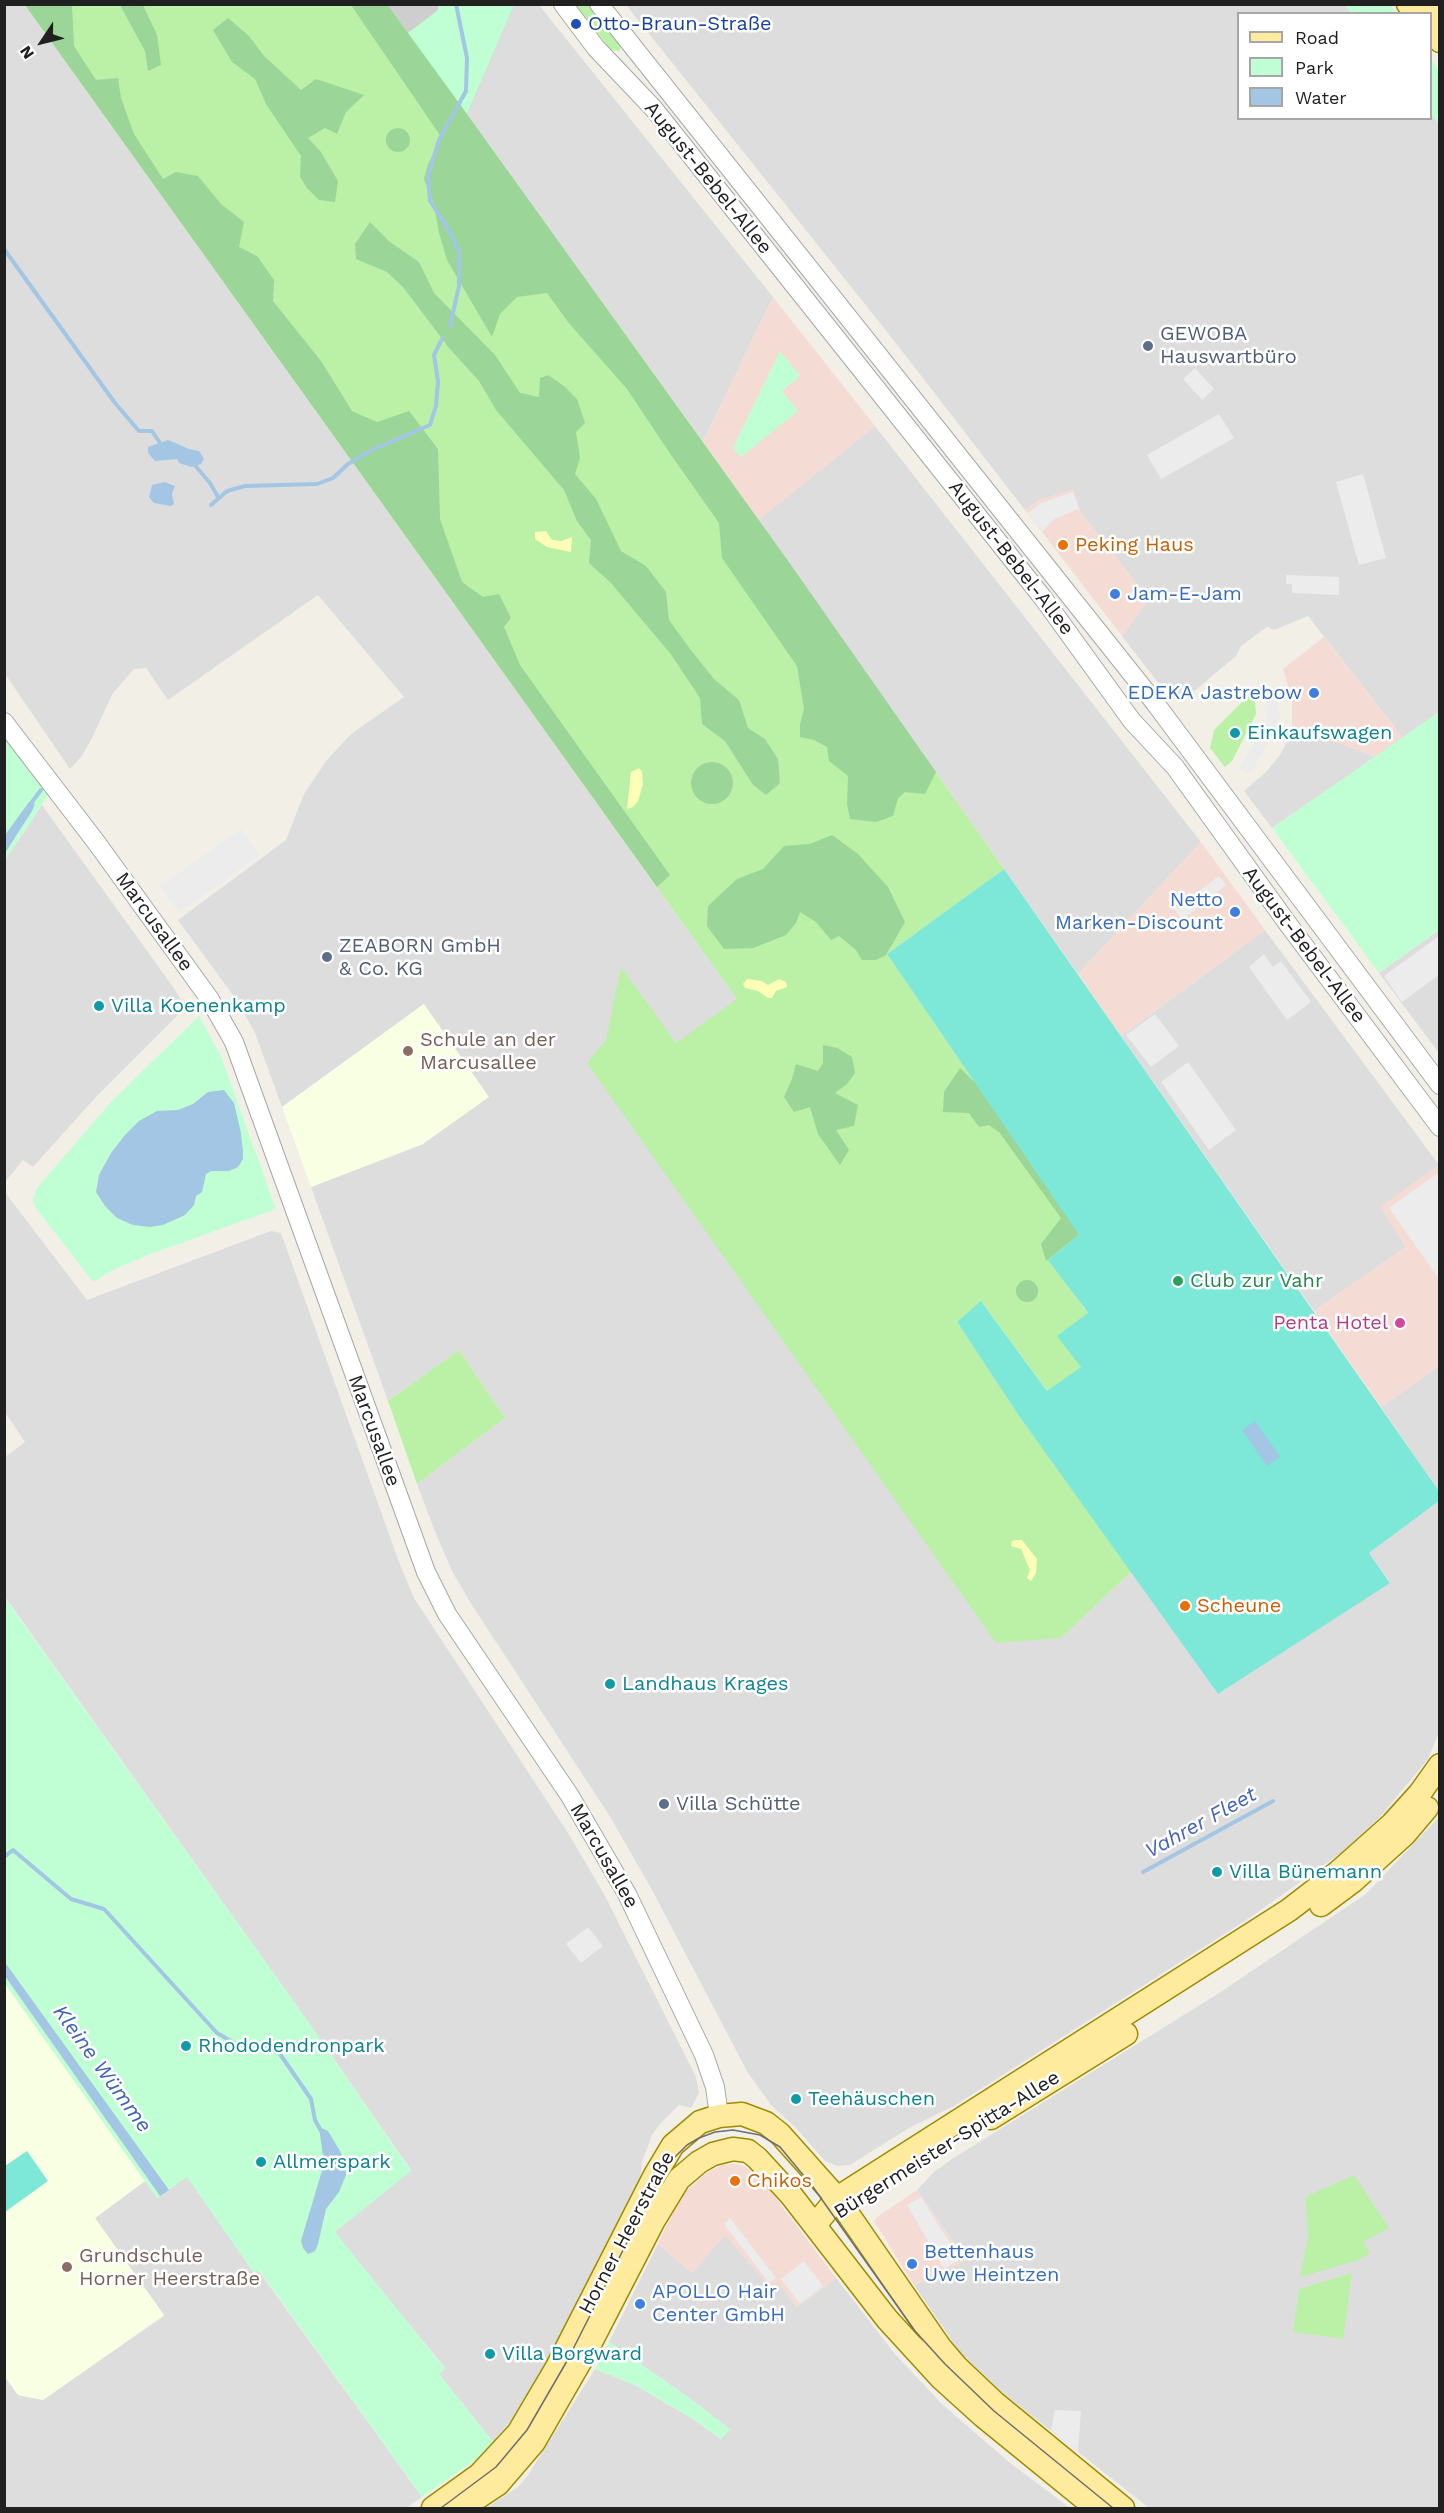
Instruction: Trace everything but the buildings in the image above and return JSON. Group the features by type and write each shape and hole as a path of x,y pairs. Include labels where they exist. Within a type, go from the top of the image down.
{"main road":[{"path":"1433,4 1440,9"},
{"path":"1433,4 1440,14"},
{"name":"Bürgermeister-Spitta-Allee","path":"816,2224 836,2196 1289,1910 1337,1873 1392,1824 1420,1793 1440,1765"},
{"name":"Bürgermeister-Spitta-Allee","path":"836,2196 1072,2068 1300,1920 1352,1882 1405,1834 1440,1792"},
{"name":"Horner Heerstraße","path":"433,2508 478,2475 518,2433 557,2367 655,2175 673,2145 692,2127 719,2116 742,2114 766,2123 798,2153 836,2196 940,2347 957,2367 995,2403 1123,2508"},
{"name":"Marcusallee","path":"719,2116 733,2149"},
{"path":"733,2149 748,2151 757,2158 791,2195 816,2224 887,2319 941,2378 983,2416 1096,2508"},
{"name":"Horner Heerstraße","path":"462,2508 498,2484 534,2442 588,2348 654,2220 679,2179 699,2162 713,2154 733,2149"},
{"path":"791,2195 813,2197 819,2191 836,2196"}],"street":[{"name":"August-Bebel-Allee","path":"563,4 596,48 654,109 1043,598 1132,721 1180,773 1288,924 1440,1127"},
{"name":"August-Bebel-Allee","path":"599,4 1148,693 1440,1085"},
{"name":"Marcusallee","path":"4,722 96,842 209,998 234,1042 426,1572 447,1614 570,1796 627,1894 704,2055 715,2086 719,2116"}],"shaded area":[{"path":"4,5 25,5 737,999 1061,1638 1131,1572 1218,1694 1390,1582 1369,1553 1439,1501 1439,1732 1428,1759 1380,1817 1342,1852 1251,1917 954,2106 909,2128 850,2165 837,2166 825,2161 796,2128 771,2105 748,2073 651,1888 609,1815 452,1571 417,1484 505,1418 459,1350 388,1401 311,1187 423,1144 424,1004 282,1107 255,1033 238,1002 178,920 286,840 304,794 326,761 351,734 404,697 318,595 168,700 146,668 134,669 113,693 82,756 70,769 5,674"},
{"path":"25,5 388,5 703,442 1004,869 887,954 1079,1235 1049,1260 1088,1314 1081,1367 1048,1392 982,1302 957,1322 1019,1416 1131,1572 1061,1638 996,1643 587,1063 606,1040 621,967 676,1043 737,999"},
{"path":"25,5 72,5 74,46 96,80 118,78 121,98 134,134 163,179 176,172 198,176 221,204 244,222 239,247 257,256 274,280 273,301 321,361 352,411 377,422 409,411 438,449 440,519 462,582 483,597 499,594 511,618 504,627 520,665 670,875 657,887"},
{"path":"120,5 143,5 157,35 161,65 148,71 145,51"},
{"path":"351,5 388,5 408,33 438,10 438,5 514,5 467,114 786,558 936,772 925,794 905,792 898,798 893,816 876,822 850,819 847,804 848,776 829,761 827,747 814,740 800,737 800,724 804,709 797,666 722,558 719,523 627,389 568,322 547,293 517,297 500,314 492,337 447,260 434,204 424,179 428,164 442,138"},
{"path":"388,5 438,5 438,10 408,33"},
{"path":"514,5 539,5 773,297 703,442 467,114"},
{"path":"576,5 591,5 622,46 619,51 611,50"},
{"path":"626,5 1345,5 1351,12 1237,12 1237,120 1432,120 1432,114 1439,124 1439,712 1403,738 1308,616 1274,630 1267,627 1241,646 1236,656 1186,698 1178,700 1170,698 1122,636 1149,599 1081,513 1073,490 1039,500 1025,510 888,333"},
{"path":"228,18 249,36 264,56 301,90 316,79 364,95 346,112 337,134 325,128 308,138 321,152 338,181 335,202 319,200 307,188 300,177 301,156 266,104 255,79 232,62 213,30"},
{"path":"393,128 403,128 410,135 410,145 403,152 393,152 386,145 386,135"},
{"path":"370,222 390,242 419,262 434,293 495,355 520,393 539,397 540,378 548,375 577,399 585,423 576,432 580,458 575,474 596,499 621,551 646,566 666,592 669,620 714,679 739,700 748,728 765,739 778,759 780,783 766,795 753,785 725,741 702,724 700,698 670,653 610,582 589,563 591,540 577,521 564,490 496,410 479,381 449,348 403,287 387,272 356,259 355,244"},
{"path":"773,297 875,426 758,520 703,442"},
{"path":"1195,368 1214,389 1202,400 1183,379"},
{"path":"1219,414 1234,438 1161,479 1147,455"},
{"path":"875,426 1201,842 1078,974 758,520"},
{"path":"1363,474 1386,558 1359,565 1336,482"},
{"path":"1073,489 1081,513 1149,599 1122,636 1025,510 1039,500"},
{"path":"1073,492 1079,509 1054,519 1042,532 1028,513 1041,503"},
{"path":"1286,575 1339,577 1339,595 1292,593 1292,584 1286,584"},
{"path":"1324,637 1403,738 1376,757 1338,742 1292,732 1292,700 1283,669"},
{"path":"1254,690 1256,714 1232,761 1225,767 1210,748 1214,730"},
{"path":"1278,692 1280,714 1277,727 1250,775 1239,768 1266,722 1268,712 1266,693"},
{"path":"1292,732 1338,742 1376,757 1272,828 1244,791 1266,772 1280,755"},
{"path":"712,762 720,763 727,768 732,775 732,791 727,798 720,803 712,804 704,803 697,798 692,791 691,783 692,775 697,768 704,763"},
{"path":"42,805 183,1003 182,1011 95,1098 33,1167 23,1160 5,1182 5,860"},
{"path":"241,829 260,855 179,913 160,886"},
{"path":"832,835 858,854 888,887 905,922 886,955 876,960 862,960 856,950 839,936 831,940 816,922 800,912 796,923 786,935 753,948 724,949 707,926 708,906 737,879 763,869 784,846 810,844"},
{"path":"1201,842 1265,930 1121,1036 1078,974"},
{"name":"Club zur Vahr","path":"1004,869 1439,1491 1439,1501 1369,1553 1390,1583 1218,1694 1019,1416 957,1322 981,1301 1047,1391 1081,1367 1057,1336 1088,1313 1048,1260 1079,1235 887,954"},
{"path":"1219,876 1226,885 1182,920 1174,909"},
{"path":"1265,930 1439,1165 1381,1207 1406,1247 1314,1311 1121,1036"},
{"path":"1439,930 1439,1053 1379,973"},
{"path":"1439,936 1439,975 1402,1002 1384,976"},
{"path":"1264,954 1273,967 1281,961 1311,1002 1287,1020 1249,967"},
{"name":"Schule an der Marcusallee","path":"424,1004 489,1097 423,1144 311,1187 282,1107"},
{"path":"1155,1014 1179,1046 1151,1067 1126,1035"},
{"path":"823,1045 837,1048 852,1057 855,1073 847,1084 835,1093 858,1105 854,1126 836,1130 849,1150 840,1165 818,1134 810,1107 794,1112 784,1097 796,1064 818,1071 823,1063"},
{"path":"1188,1062 1236,1130 1209,1150 1161,1082"},
{"path":"960,1068 992,1099 1084,1231 1046,1261 1041,1244 1061,1218 999,1132 989,1125 979,1127 969,1113 943,1112 944,1092"},
{"path":"1439,1165 1439,1366 1381,1407 1314,1311 1406,1247 1380,1207"},
{"path":"1438,1173 1440,1175 1439,1279 1389,1208"},
{"path":"4,1191 87,1300 271,1231 281,1233 414,1598 570,1836 605,1896 696,2077 699,2093 691,2108 679,2105 652,2135 642,2162 640,2180 556,2346 511,2420 493,2442 439,2374 445,2368 334,2232 411,2170 5,1597 5,1457 25,1442 5,1412"},
{"path":"1027,1280 1035,1283 1038,1291 1035,1299 1027,1302 1019,1299 1016,1291 1019,1283"},
{"path":"459,1350 505,1418 417,1484 388,1401"},
{"path":"1439,1366 1439,1491 1381,1407"},
{"path":"1439,1817 1439,2508 1149,2508 1002,2392 959,2351 914,2285 966,2260 917,2190 934,2172 952,2159 1216,1995 1366,1894"},
{"path":"588,1927 603,1946 581,1963 566,1944"},
{"name":"Grundschule Horner Heerstraße","path":"4,1983 145,2181 95,2218 164,2315 43,2400 18,2395 5,2376"},
{"path":"27,2151 48,2181 5,2212 5,2166"},
{"path":"736,2164 747,2168 763,2181 836,2278 797,2307 778,2283 771,2289 725,2235 692,2273 658,2244 680,2196 708,2172 722,2165"},
{"path":"1354,2175 1389,2228 1363,2242 1370,2253 1359,2260 1300,2277 1308,2236 1305,2197"},
{"path":"187,2176 254,2273 258,2270 422,2497 406,2508 5,2508 4,2376 18,2395 43,2400 164,2316 95,2218 145,2181 157,2198"},
{"path":"917,2190 966,2260 914,2285 874,2221"},
{"path":"921,2197 960,2259 944,2269 907,2205"},
{"path":"730,2218 776,2278 769,2283 724,2224"},
{"path":"725,2234 771,2288 778,2282 797,2307 836,2278 894,2353 943,2405 1009,2462 1070,2508 486,2508 518,2487 528,2475 595,2369 635,2385 693,2419 721,2439 729,2429 609,2342 658,2244 692,2273"},
{"path":"804,2261 823,2286 800,2304 781,2279"},
{"path":"1352,2273 1343,2339 1293,2332 1299,2289"},
{"path":"1055,2410 1081,2411 1078,2452 1051,2430"}],"sand":[{"path":"546,531 552,540 561,541 572,537 571,552 547,547 535,539 535,532"},
{"path":"639,768 642,771 643,784 638,801 633,807 627,809 631,772"},
{"path":"747,979 762,981 768,985 779,979 786,982 787,987 776,991 772,998 768,998 758,991 745,988 743,984"},
{"path":"1022,1540 1037,1559 1036,1573 1031,1581 1027,1578 1030,1570 1021,1549 1011,1546 1012,1541"}],"green space":[{"path":"438,5 514,5 467,114 408,33 438,10"},
{"path":"1345,5 1390,5 1395,12 1351,12"},
{"path":"1432,60 1439,71 1439,124 1432,114"},
{"path":"780,351 800,376 782,391 798,411 741,457 733,448"},
{"path":"1439,712 1439,930 1379,973 1272,828"},
{"path":"4,733 48,795 5,860 4,860"},
{"path":"199,1016 221,1056 276,1209 151,1254 113,1270 93,1282 35,1207 33,1201 36,1189 112,1101"},
{"name":"Rhododendronpark","path":"4,1597 304,2016 411,2171 335,2232 445,2369 439,2374 493,2442 475,2460 422,2497 259,2270 254,2273 187,2177 157,2198 5,1983"},
{"path":"609,2342 730,2429 721,2439 693,2419 635,2385 595,2369"}],"water":[{"path":"168,440 199,451 204,459 201,464 191,467 179,463 177,459 155,461 148,453 148,447"},
{"path":"165,482 175,486 172,494 174,504 171,506 154,503 149,497 152,485"},
{"path":"29,802 35,804 32,811 5,853 5,835"},
{"path":"224,1090 234,1103 241,1133 243,1159 238,1167 229,1171 211,1171 206,1174 202,1192 196,1196 194,1205 185,1215 163,1225 150,1227 133,1225 117,1218 96,1192 99,1175 111,1153 125,1135 139,1121 157,1111 178,1110 193,1104 208,1092"},
{"path":"1255,1421 1280,1457 1267,1466 1242,1430"},
{"path":"4,1961 169,2190 160,2196 5,1976"},
{"path":"319,2127 328,2131 340,2151 345,2162 346,2175 339,2192 326,2209 315,2251 308,2254 301,2241 324,2164"}],"waterway":[{"path":"450,326 459,286 459,251 430,201 428,176 439,140 466,91 467,58 456,4"},
{"path":"4,249 115,403 139,431 152,431 162,446"},
{"path":"211,505 227,491 245,486 317,484 333,478 348,464 372,450 430,425 436,406 438,381 434,355 442,339"},
{"path":"193,463 210,483 218,497"},
{"path":"29,806 41,790"},
{"name":"Vahrer Fleet","path":"1143,1872 1273,1801"},
{"path":"4,1857 13,1850 71,1899 104,1909 217,2033 236,2044 262,2044 280,2054 311,2099 315,2120 321,2131"}],"tram line":[{"path":"441,2508 496,2467 527,2430 567,2361 656,2185 671,2161 687,2145 699,2138 715,2132 733,2130 760,2135 780,2147 813,2187 915,2331 945,2364 994,2411 1113,2508"}],"place":[{"name":"Otto-Braun-Straße","path":"576,24"},
{"name":"GEWOBA Hauswartbüro","path":"1148,346"},
{"name":"Peking Haus","path":"1063,545"},
{"name":"Jam-E-Jam","path":"1115,594"},
{"name":"EDEKA Jastrebow","path":"1314,693"},
{"name":"Einkaufswagen","path":"1235,733"},
{"name":"Netto Marken-Discount","path":"1235,912"},
{"name":"ZEABORN GmbH & Co. KG","path":"327,957"},
{"name":"Villa Koenenkamp","path":"99,1006"},
{"name":"Schule an der Marcusallee","path":"408,1051"},
{"name":"Club zur Vahr","path":"1178,1281"},
{"name":"Penta Hotel","path":"1400,1323"},
{"name":"Scheune","path":"1185,1606"},
{"name":"Landhaus Krages","path":"610,1684"},
{"name":"Villa Schütte","path":"664,1804"},
{"name":"Villa Bünemann","path":"1217,1872"},
{"name":"Rhododendronpark","path":"186,2046"},
{"name":"Teehäuschen","path":"796,2099"},
{"name":"Allmerspark","path":"261,2162"},
{"name":"Chikos","path":"735,2181"},
{"name":"Bettenhaus Uwe Heintzen","path":"912,2264"},
{"name":"Grundschule Horner Heerstraße","path":"67,2267"},
{"name":"APOLLO Hair Center GmbH","path":"640,2304"},
{"name":"Villa Borgward","path":"490,2354"}],"water label":[{"name":"Kleine Wümme","path":"102,2069"}]}
